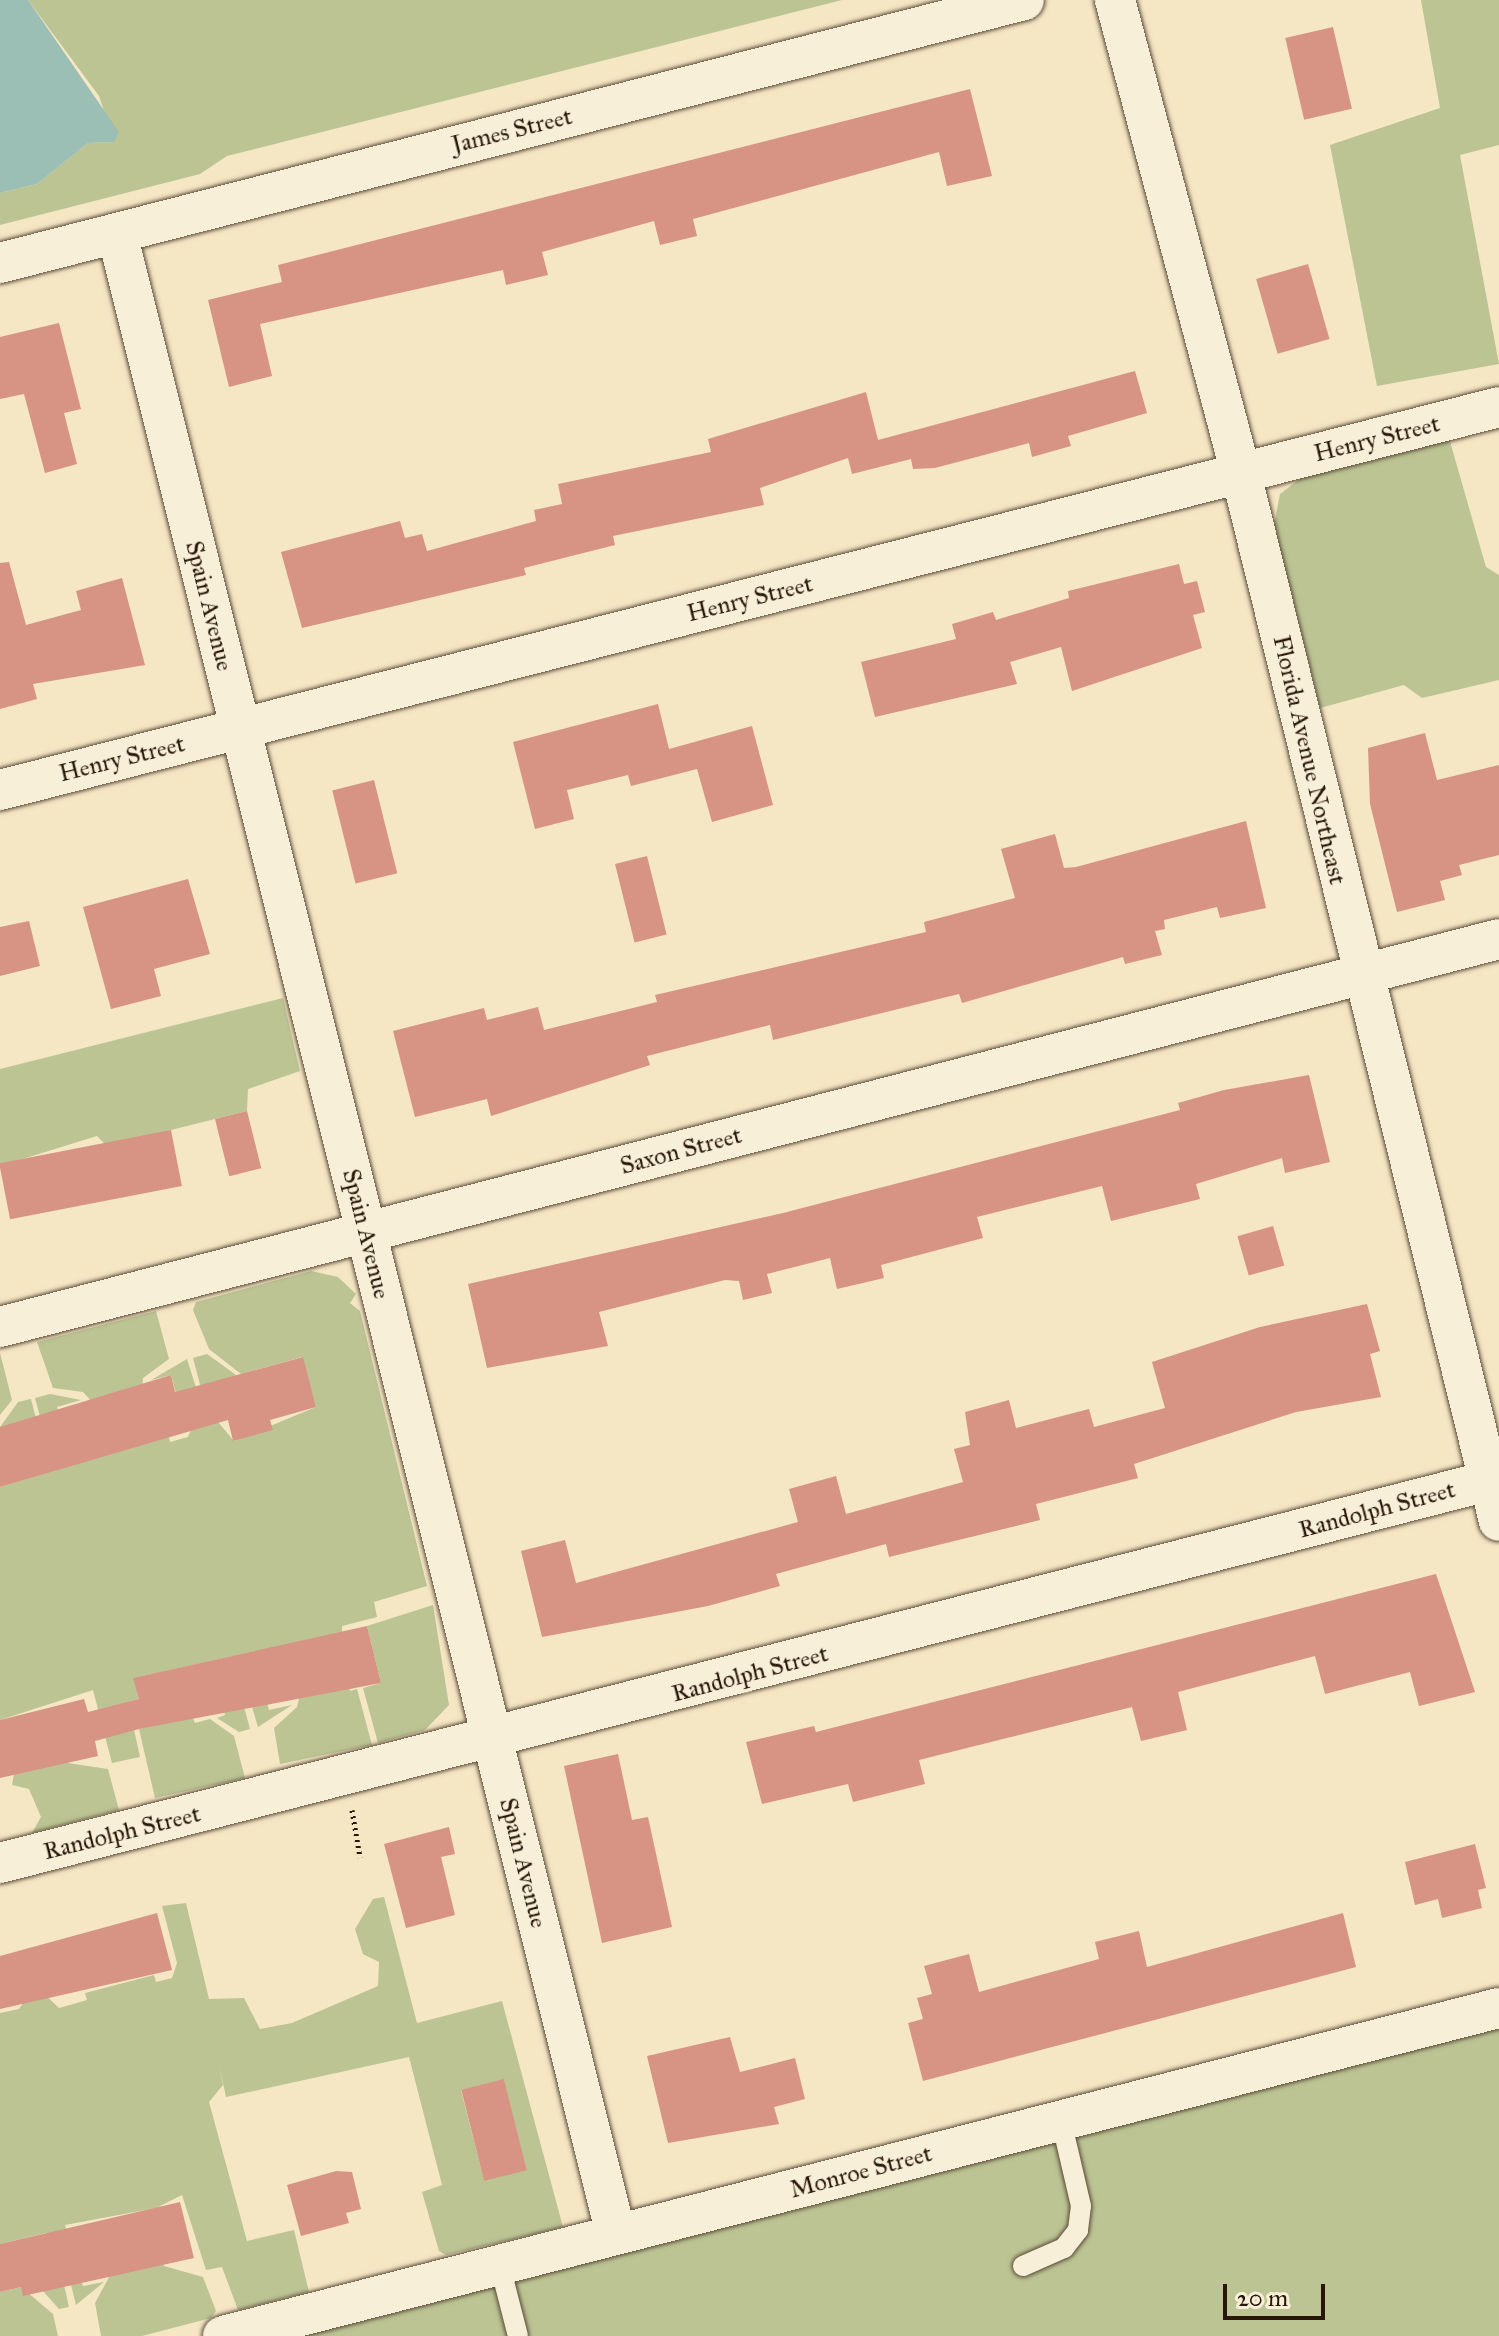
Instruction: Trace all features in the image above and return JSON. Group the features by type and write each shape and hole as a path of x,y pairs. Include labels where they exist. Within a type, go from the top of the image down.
{"street":[{"name":"James Street","path":"0,263 1024,0"},
{"name":"Florida Avenue Northeast","path":"1115,0 1241,474 1361,974 1493,1480 1499,1521"},
{"name":"Spain Avenue","path":"117,233 616,2235"},
{"name":"Henry Street","path":"0,790 1499,407"},
{"name":"Saxon Street","path":"0,1327 1499,939"},
{"name":"Randolph Street","path":"0,1863 492,1741 1493,1480"},
{"name":"Monroe Street","path":"223,2336 1499,2008"}],"lane":[{"path":"1023,2266 1064,2248 1078,2230 1081,2206 1061,2120"},
{"path":"500,2266 518,2336"}],"path":[{"path":"346,1777 360,1857"}],"green space":[{"path":"28,0 842,0 227,156 200,174 0,225 0,193 37,184 88,143 114,142 99,96"},
{"path":"1421,0 1499,0 1499,145 1460,155 1499,364 1377,386 1330,145 1440,108"},
{"path":"1449,438 1486,567 1499,575 1499,680 1422,698 1404,685 1320,708 1274,525 1280,494 1305,475"},
{"path":"283,998 300,1071 248,1089 247,1111 139,1138 122,1162 97,1136 0,1166 0,1069"},
{"path":"311,1271 338,1277 356,1294 350,1303 360,1311 427,1586 374,1602 377,1617 342,1626 342,1632 134,1678 139,1699 128,1702 140,1757 112,1763 93,1690 0,1720 0,1487 169,1436 170,1442 188,1437 202,1403 234,1441 316,1407 302,1357 241,1374 209,1349 193,1310 196,1302"},
{"path":"156,1311 169,1359 143,1378 142,1390 93,1403 83,1392 53,1388 37,1342"},
{"path":"0,1353 12,1400 0,1415"},
{"path":"207,1354 236,1375 203,1396 193,1358"},
{"path":"187,1359 199,1397 186,1431 171,1375 151,1380"},
{"path":"50,1394 81,1400 57,1407 70,1455 46,1439 35,1398"},
{"path":"31,1399 41,1438 0,1427 18,1402"},
{"path":"433,1605 449,1705 425,1730 378,1743 363,1688 381,1683 367,1626"},
{"path":"256,1661 269,1710 292,1705 258,1727 246,1687"},
{"path":"215,1676 239,1688 250,1729 239,1732 217,1718 225,1715"},
{"path":"348,1681 350,1691 357,1689 372,1745 280,1764 274,1728 297,1707 300,1693"},
{"path":"192,1716 195,1723 210,1719 234,1736 245,1778 155,1798 139,1729"},
{"path":"65,1754 68,1763 108,1769 119,1810 32,1833 41,1817 29,1789 12,1785 14,1774"},
{"path":"384,1897 417,2023 502,2001 563,2227 446,2255 439,2251 422,2192 442,2185 409,2057 226,2097 219,2065 223,2085 209,2102 247,2241 294,2230 309,2292 238,2310 222,2267 206,2270 182,2195 156,2208 65,2225 83,2286 104,2282 76,2305 64,2257 46,2233 0,2244 0,2013 19,2009 35,1985 59,2008 87,2000 85,1993 154,1975 156,1982 172,1978 177,1963 162,1906 186,1903 209,1999 244,1998 260,2029 292,2023 378,1986 379,1962 363,1954 355,1929 373,1899","holes":["504,2080 526,2170 484,2180 461,2090"]},
{"path":"1499,2008 1499,2336 223,2336"},
{"path":"161,2256 164,2266 203,2277 216,2311 211,2318 142,2336 101,2336 95,2303 114,2268"},
{"path":"60,2267 69,2307 59,2309 43,2291"},
{"path":"21,2287 53,2314 58,2336 0,2336 0,2292"}],"water":[{"path":"0,0 28,0 119,132 114,142 88,143 37,184 0,193"}],"building":[{"path":"1333,27 1352,109 1304,120 1285,38"},
{"path":"970,89 992,176 947,186 939,152 693,219 697,236 660,245 654,221 542,252 548,275 506,285 503,270 260,324 272,376 229,387 208,300 282,282 278,265"},
{"path":"1308,264 1329,339 1278,354 1256,279"},
{"path":"59,323 81,409 64,413 77,464 45,473 24,394 0,399 0,337"},
{"path":"1135,371 1147,413 1068,436 1071,446 1032,457 1029,443 935,468 913,469 911,459 852,474 848,458 760,488 764,505 613,536 615,545 524,568 526,575 302,628 281,552 400,521 405,538 422,534 427,551 536,521 534,510 562,504 558,484 711,452 708,439 866,392 878,440"},
{"path":"9,562 26,625 81,610 76,591 122,578 145,665 33,684 37,699 0,709 0,563"},
{"path":"1179,564 1184,584 1197,581 1205,612 1193,615 1202,648 1072,691 1061,647 1010,662 1017,684 875,717 861,662 956,639 952,624 993,612 996,620 1069,598 1068,591"},
{"path":"658,704 669,749 752,726 773,805 712,822 697,769 631,786 628,775 567,790 574,819 535,829 513,742"},
{"path":"1425,733 1437,780 1499,765 1499,855 1459,865 1462,875 1440,881 1445,900 1397,912 1370,804 1368,748"},
{"path":"374,780 397,873 356,884 332,790"},
{"path":"1246,821 1266,908 1220,918 1217,907 1164,920 1165,929 1155,931 1162,955 1125,964 1123,957 962,1003 959,994 773,1040 770,1025 647,1056 650,1065 491,1116 487,1099 415,1117 393,1031 484,1008 487,1020 538,1007 544,1030 657,1002 655,995 926,932 924,922 1015,898 1001,849 1055,834 1064,868 1076,867"},
{"path":"647,856 667,935 635,943 615,864"},
{"path":"188,879 210,954 154,969 161,996 111,1009 83,907"},
{"path":"29,921 40,966 0,976 0,927"},
{"path":"1309,1075 1330,1162 1285,1173 1282,1158 1196,1184 1200,1199 1111,1221 1102,1186 977,1217 983,1238 881,1265 884,1278 837,1289 830,1258 767,1274 772,1293 743,1300 739,1281 725,1280 599,1312 608,1346 487,1368 468,1284 783,1213 1180,1110 1178,1103 1224,1090"},
{"path":"247,1111 261,1168 229,1176 215,1119"},
{"path":"171,1130 182,1186 10,1219 0,1163"},
{"path":"1273,1226 1284,1265 1249,1276 1237,1236"},
{"path":"1367,1304 1380,1351 1370,1354 1381,1397 1296,1412 1134,1464 1138,1478 1036,1504 1040,1520 889,1557 886,1544 776,1574 780,1586 708,1606 542,1637 521,1551 565,1540 576,1583 798,1522 789,1489 836,1476 846,1514 963,1482 954,1449 970,1445 965,1412 1009,1400 1016,1428 1089,1409 1094,1427 1165,1408 1152,1362 1260,1327"},
{"path":"303,1357 316,1407 270,1420 273,1430 233,1441 228,1420 0,1487 0,1427 171,1375 175,1392"},
{"path":"1436,1574 1475,1692 1419,1706 1410,1672 1325,1694 1315,1656 1178,1692 1187,1730 1141,1741 1132,1707 919,1760 925,1784 853,1802 848,1784 762,1804 746,1742 814,1726 816,1732"},
{"path":"367,1626 381,1683 139,1729 95,1741 98,1756 0,1778 0,1720 84,1699 88,1712 139,1699 133,1678"},
{"path":"618,1754 632,1820 648,1817 672,1927 602,1943 564,1766"},
{"path":"449,1827 455,1854 441,1857 455,1915 406,1928 384,1844"},
{"path":"1475,1844 1486,1888 1478,1890 1482,1908 1442,1918 1438,1899 1415,1905 1405,1862"},
{"path":"157,1913 172,1970 0,2009 0,1956"},
{"path":"1343,1913 1356,1967 923,2081 908,2023 923,2019 917,1998 932,1994 924,1966 969,1954 979,1992 1099,1959 1095,1942 1139,1931 1147,1967"},
{"path":"730,2037 740,2072 795,2058 805,2099 774,2107 779,2124 668,2143 647,2056"},
{"path":"504,2079 527,2170 484,2181 461,2090"},
{"path":"336,2171 352,2172 361,2209 346,2213 349,2223 301,2236 287,2185"},
{"path":"180,2202 194,2258 23,2296 21,2287 0,2292 0,2244"}]}
